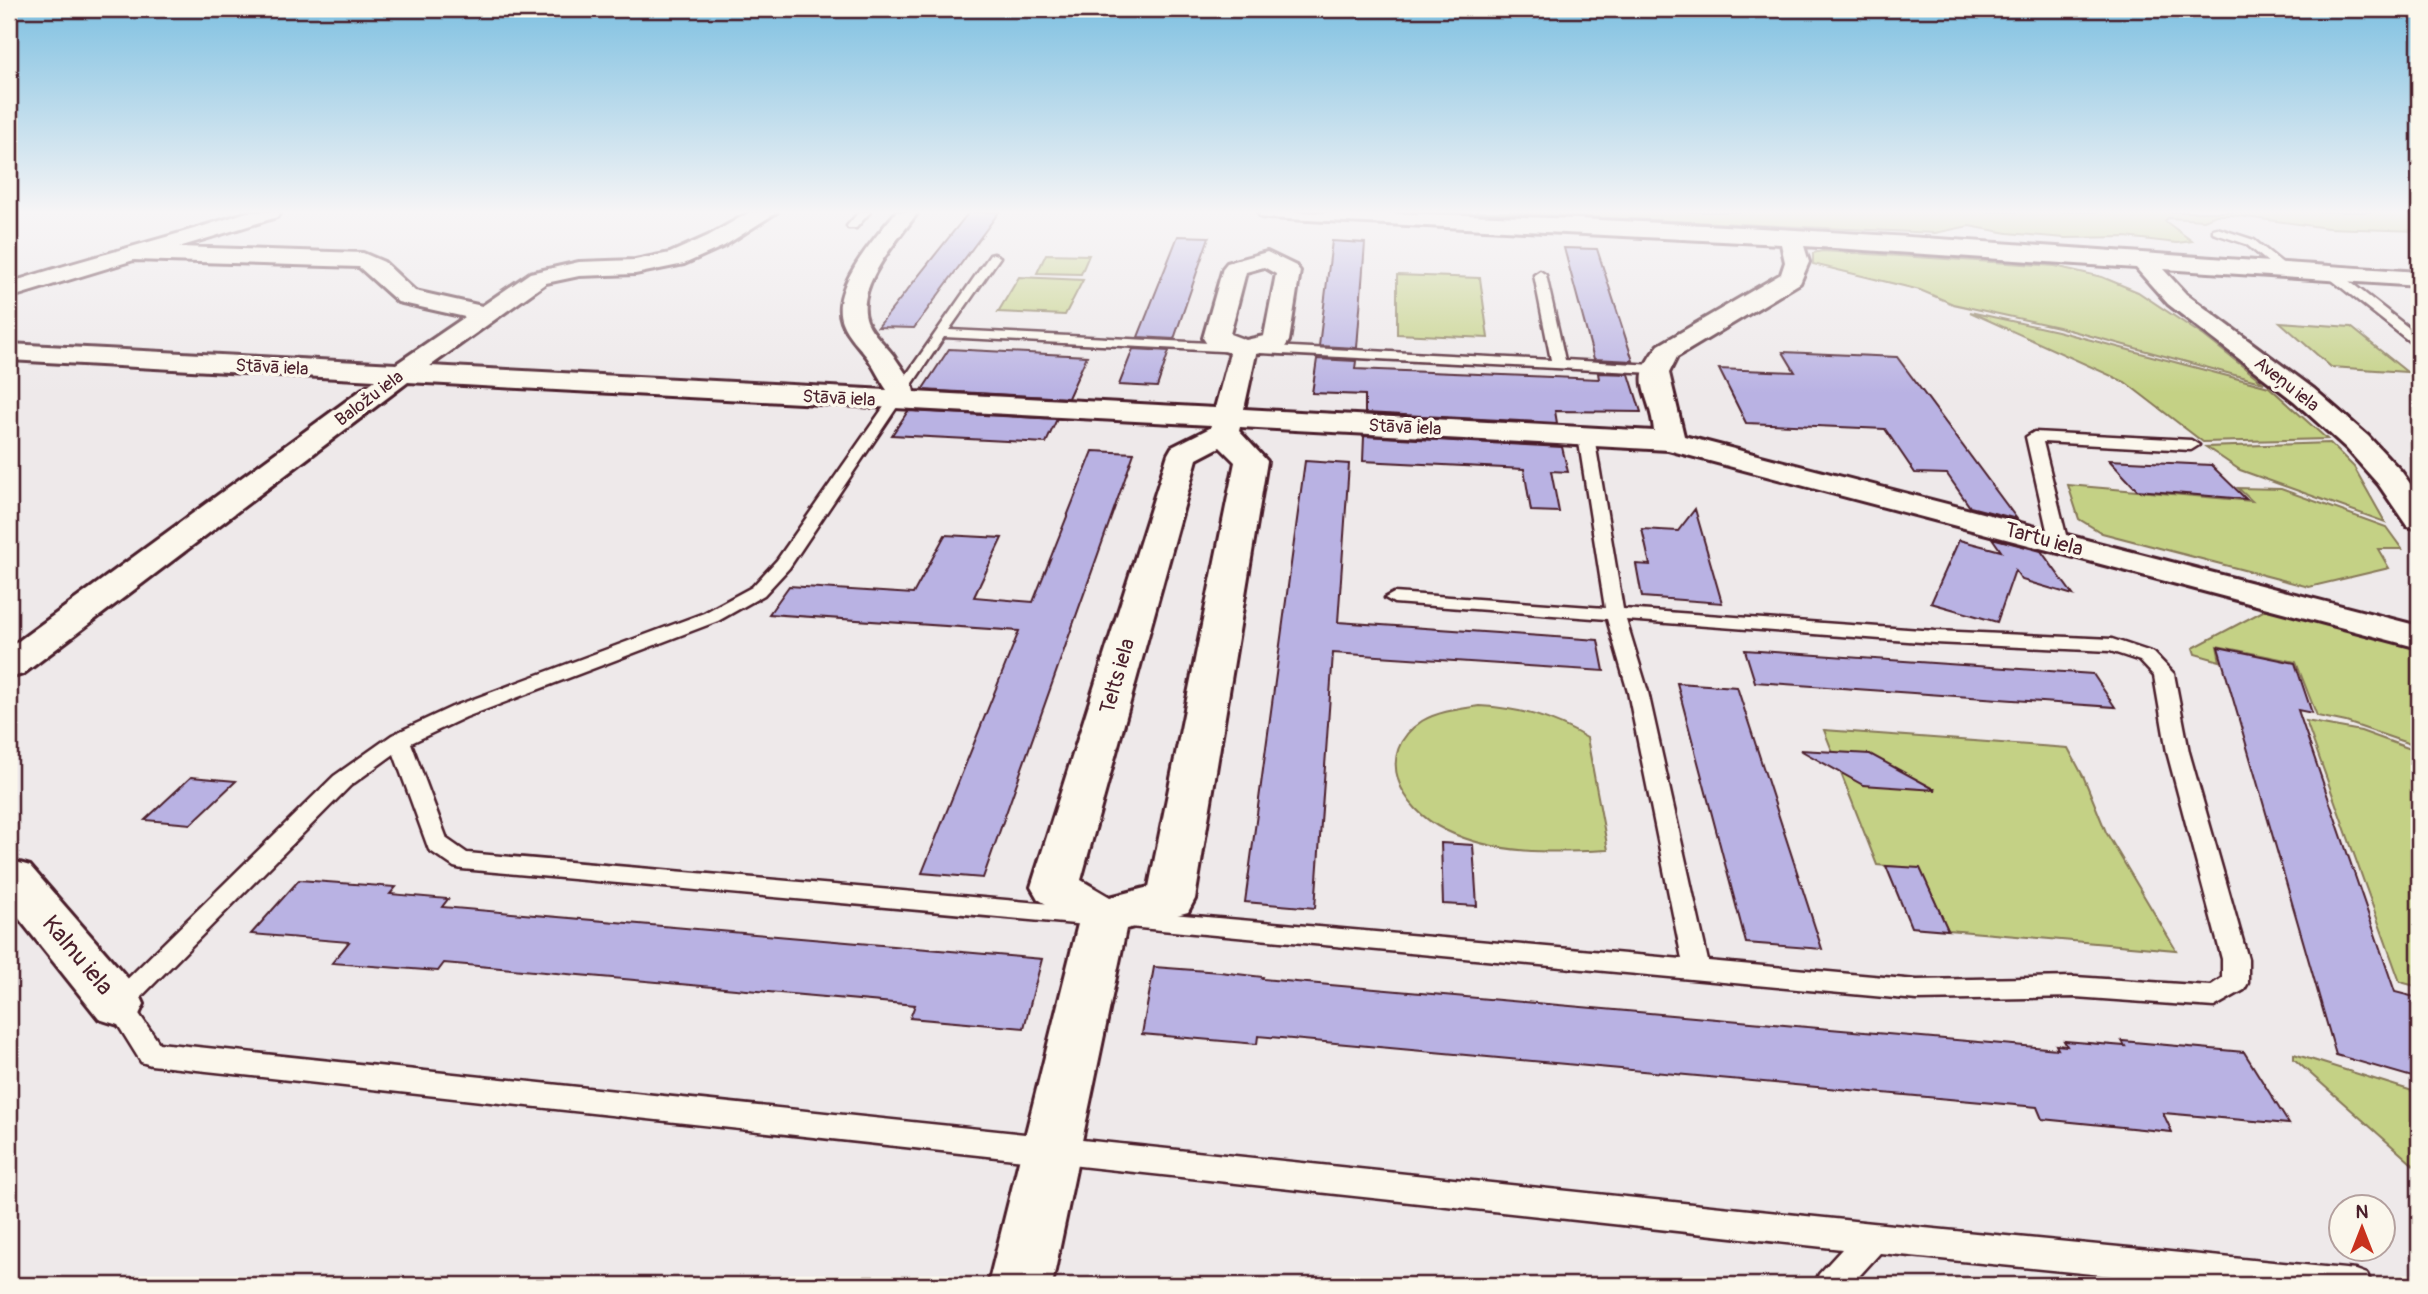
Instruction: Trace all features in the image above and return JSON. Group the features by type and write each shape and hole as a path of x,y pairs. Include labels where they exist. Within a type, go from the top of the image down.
{"street":[{"path":"9,291 65,272"},
{"path":"382,272 398,293 407,297 468,309 482,316"},
{"name":"Baložu iela","path":"9,666 482,316 538,278 564,272"},
{"path":"864,272 853,298 852,315 860,332 878,353 897,395"},
{"path":"1235,272 1216,338 1244,349 1276,341 1288,272"},
{"path":"1669,441 1671,425 1653,378 1658,359 1792,278 1794,272"},
{"name":"Aveņu iela","path":"2153,272 2177,299 2304,395 2357,442 2390,478 2419,519"},
{"path":"2322,272 2419,279"},
{"path":"1020,1285 1104,917 1171,899 1251,461 1226,425 1244,349"},
{"name":"Stāvā iela","path":"9,352 401,374 897,395 1226,425 1669,441"},
{"name":"Telts iela","path":"1104,917 1055,887 1183,454 1226,425"},
{"name":"Tartu iela","path":"1669,441 2419,637"},
{"name":"Kalnu iela","path":"9,877 13,877 118,1004"}],"lane":[{"path":"984,272 783,564 749,597 711,617 459,712 399,740 342,781 118,1004 151,1054 1872,1238 2356,1285"},
{"path":"2331,273 2419,342"},
{"path":"1541,275 1559,363"},
{"path":"940,333 1654,369"},
{"path":"1586,436 1615,615 1638,692 1697,970"},
{"path":"2059,543 2035,437 2191,445"},
{"path":"399,740 437,844 462,860 1917,990 2075,988 2214,997 2235,983 2235,959 2178,752 2164,674 2147,657 2112,645 1935,637 1394,598"},
{"path":"1830,1285 1872,1238"}],"green space":[{"path":"1037,272 1082,272 1081,274"},
{"path":"1848,272 2082,272 2102,277 2138,292 2204,336 2264,383 2058,327 1953,304 1920,290"},
{"path":"1397,275 1480,278 1488,338 1397,334"},
{"path":"1019,277 1083,280 1065,315 998,312"},
{"path":"1970,312 2057,331 2269,387 2327,439 2203,442 2125,382"},
{"path":"2280,322 2351,327 2407,372 2331,367"},
{"path":"2330,443 2354,467 2385,522 2240,470 2206,447"},
{"path":"2068,485 2252,501 2238,488 2281,489 2386,527 2402,549 2378,549 2389,568 2309,587 2102,533 2079,519"},
{"path":"2265,610 2277,610 2419,648 2419,747 2346,722 2317,716 2296,662 2217,646 2220,661 2195,654 2193,648"},
{"path":"1479,706 1535,715 1561,724 1587,738 1608,850 1545,852 1484,844 1445,830 1416,809 1398,780 1396,764 1398,749 1407,734 1422,721 1435,715"},
{"path":"2306,721 2361,731 2419,752 2419,987 2400,982"},
{"path":"1824,730 2068,748 2084,778 2106,832 2176,950 1948,930 1920,869 1877,865"},
{"path":"2294,1054 2419,1093 2419,1170 2294,1059"}],"building":[{"path":"921,272 955,272 914,328 878,327"},
{"path":"1164,272 1197,272 1174,339 1138,337"},
{"path":"1328,272 1363,272 1357,348 1319,346"},
{"path":"1571,272 1605,272 1633,361 1594,359"},
{"path":"949,349 1087,356 1068,398 922,390"},
{"path":"1133,349 1169,351 1157,387 1119,385"},
{"path":"1783,352 1897,357 2017,519 1970,507 1947,474 1915,473 1885,429 1746,423 1719,369 1795,372"},
{"path":"1317,359 1356,361 1355,369 1599,379 1598,373 1629,374 1641,412 1555,411 1557,423 1365,413 1365,395 1312,393"},
{"path":"908,411 1057,419 1046,443 892,435"},
{"path":"1364,436 1562,447 1568,472 1551,471 1559,512 1531,511 1524,469 1363,461"},
{"path":"1093,451 1134,453 983,878 922,873 1019,631 769,614 789,586 913,594 945,535 1002,538 974,597 1033,602"},
{"path":"2109,460 2211,465 2246,499 2137,490"},
{"path":"1305,461 1349,464 1338,622 1598,640 1604,671 1333,653 1315,908 1245,902"},
{"path":"1695,509 1722,603 1642,597 1636,564 1650,565 1642,529 1678,531"},
{"path":"1992,538 2041,551 2073,595 2022,580 2015,570 1997,622 1931,603 1959,540 2001,551"},
{"path":"2218,647 2295,663 2312,713 2298,710 2395,992 2415,997 2419,1010 2419,1079 2336,1055"},
{"path":"1745,650 2093,674 2115,707 1755,682"},
{"path":"1677,683 1737,687 1822,949 1746,943"},
{"path":"1800,750 1870,754 1936,790 1863,785"},
{"path":"191,777 236,781 191,824 145,820"},
{"path":"1441,843 1473,845 1477,906 1443,904"},
{"path":"1886,866 1920,868 1948,930 1911,927"},
{"path":"299,880 396,887 390,894 448,899 442,907 1042,959 1024,1028 910,1018 915,1005 444,963 438,971 332,963 349,942 251,934"},
{"path":"1154,967 1220,972 1263,977 1262,979 2058,1049 2056,1045 2067,1046 2064,1041 2125,1046 2122,1041 2244,1052 2289,1124 2163,1113 2172,1132 2042,1119 2037,1107 1258,1036 1257,1044 1142,1034"}]}
